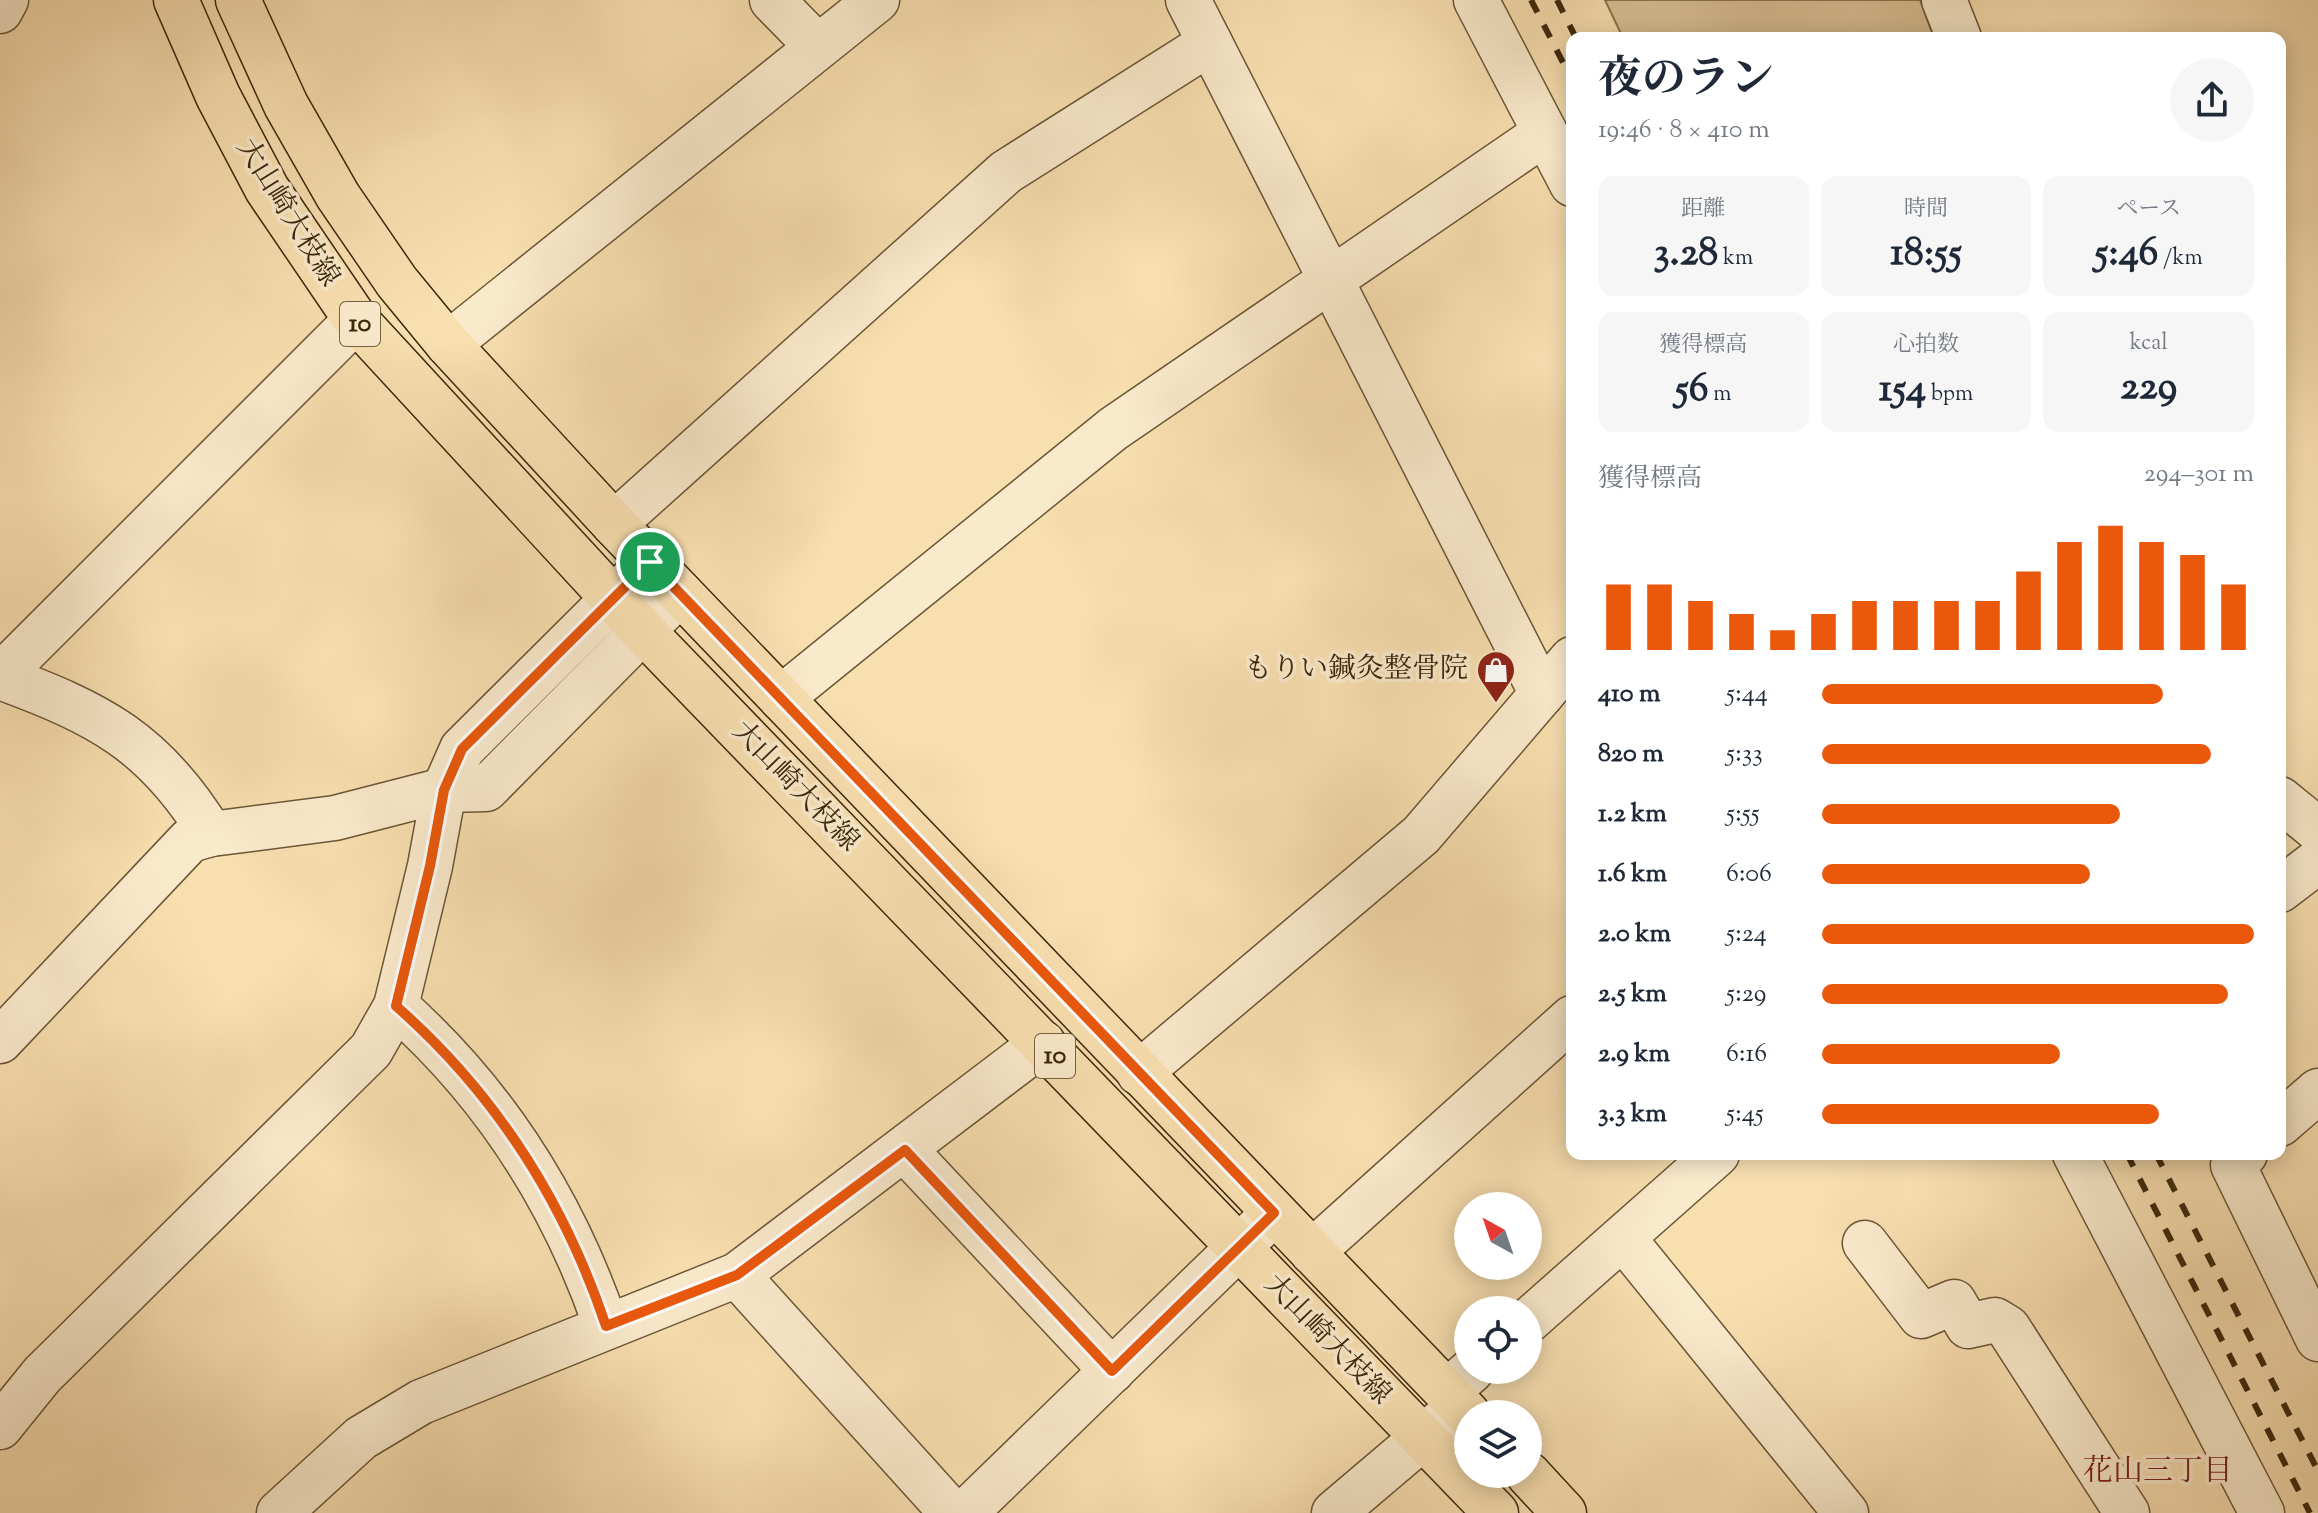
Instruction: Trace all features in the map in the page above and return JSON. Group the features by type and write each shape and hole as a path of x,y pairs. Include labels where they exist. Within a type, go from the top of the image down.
{"main road":[{"name":"大山崎大枝線","path":"176,0 218,96 262,178 324,277 356,320 643,631 1496,1513"},
{"name":"大山崎大枝線","path":"238,0 286,105 338,196 397,282 448,344 665,578 1139,1073 1312,1252 1462,1396"},
{"path":"1541,1488 1564,1513"}],"street":[{"path":"0,11 6,0"},
{"path":"772,0 817,46"},
{"path":"448,344 877,0"},
{"path":"1188,0 1542,694"},
{"path":"1476,0 1566,173"},
{"path":"1944,0 1957,32"},
{"path":"614,524 1006,172 1210,43"},
{"path":"781,698 1113,429 1329,278 1545,133"},
{"path":"211,834 162,767 120,731 71,703 0,676 356,320"},
{"path":"0,1427 42,1375 371,1050 396,1006 430,866 444,790 462,749 614,599 665,578"},
{"path":"0,1041 190,840 211,834 335,818 444,790 486,789 643,631 665,578"},
{"path":"1139,1073 1421,835 1566,666"},
{"path":"2286,804 2318,830"},
{"path":"2286,885 2318,861"},
{"path":"396,1006 465,1074 524,1151 571,1236 606,1326"},
{"path":"1312,1252 1566,1023"},
{"path":"279,1513 334,1460 390,1419 421,1402 737,1275 1043,1043"},
{"path":"2286,1119 2318,1091"},
{"path":"905,1150 1112,1371"},
{"path":"1542,1309 1710,1160"},
{"path":"2078,1160 2262,1513"},
{"path":"2238,1160 2233,1165 2318,1339"},
{"path":"965,1513 1274,1213"},
{"path":"1623,1238 1846,1513"},
{"path":"1865,1243 1921,1316 1954,1302 1968,1326 1995,1320 2008,1328 2127,1513"},
{"path":"737,1275 952,1513"},
{"path":"1334,1513 1423,1439 1462,1396"}],"shaded area":[{"path":"1605,0 1920,0 1932,32 1620,32"}],"railway":[{"path":"1531,0 1566,68"},
{"path":"1557,0 1573,32"},
{"path":"2130,1160 2310,1513"},
{"path":"2159,1160 2318,1471"}],"place":[{"name":"もりい鍼灸整骨院","path":"1496,704"}],"district":[{"name":"花山三丁目","path":"2158,1472"}],"route":[{"path":"650,562 1274,1213 1112,1371 905,1150 737,1275 606,1326 571,1236 524,1151 465,1074 396,1006 430,866 444,790 462,749 650,562"}]}
